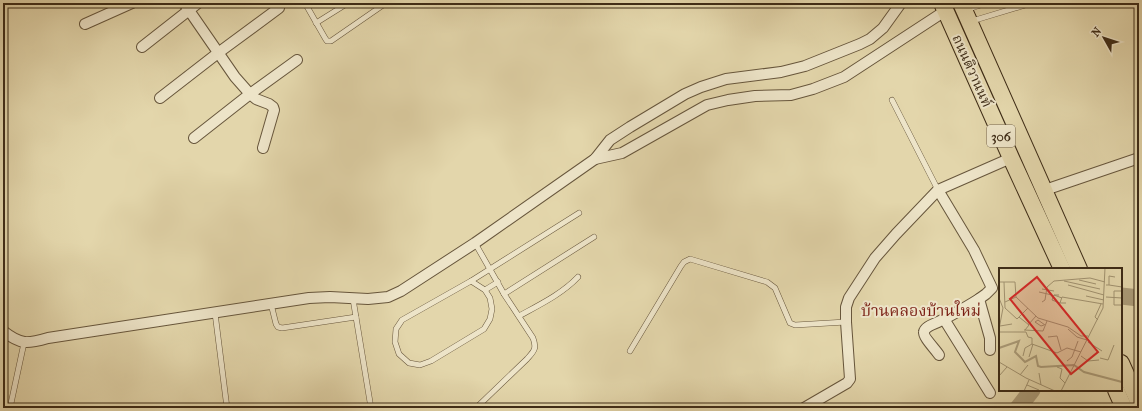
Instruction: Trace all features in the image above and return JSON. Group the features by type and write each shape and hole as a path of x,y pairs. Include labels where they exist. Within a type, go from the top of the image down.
{"main road":[{"name":"ถนนติวานนท์","path":"944,7 1062,268"},
{"name":"ถนนติวานนท์","path":"965,12 1079,268"},
{"path":"1122,365 1139,403"},
{"path":"1116,391 1124,408"}],"street":[{"path":"85,24 132,3"},
{"path":"142,46 186,7 198,3"},
{"path":"3,331 24,343 35,342 56,336 309,298 330,297 368,299 388,297 401,291 475,243 596,159 610,140 685,94 726,79 781,72 805,66 860,44 870,39 883,28 901,3"},
{"path":"186,7 235,78 256,99 273,106 274,110 263,148"},
{"path":"596,159 622,153 707,105 755,96 791,95 813,89 844,77 878,55 944,7"},
{"path":"160,98 279,8"},
{"path":"870,39 878,55"},
{"path":"194,138 250,94 297,60"},
{"path":"804,408 847,383 850,378 846,307 849,298 875,258 938,190 1011,158"},
{"path":"1045,190 1139,158"},
{"path":"938,190 974,250 992,288 978,300 925,330 925,337 940,355"},
{"path":"978,300 990,338 990,350"},
{"path":"944,319 990,393"}],"lane":[{"path":"306,3 325,38 327,41 331,41 386,3"},
{"path":"316,23 348,3"},
{"path":"965,12 987,3"},
{"path":"965,12 1032,3"},
{"path":"892,100 938,190"},
{"path":"471,281 486,290 490,298 492,308 490,319 484,329 431,361 420,365 409,363 399,354 394,342 396,329 402,320 471,281 579,213"},
{"path":"504,294 594,237"},
{"path":"475,243 504,294 536,345 527,359 476,408"},
{"path":"630,351 680,266 690,259 767,282 775,288 790,323 792,324 846,322"},
{"path":"519,316 550,298 578,277"},
{"path":"486,290 498,282"},
{"path":"353,299 371,408"},
{"path":"271,304 276,324 278,327 282,328 356,317"},
{"path":"215,313 227,408"},
{"path":"10,408 24,343"}],"waterway":[{"path":"1122,296 1139,298"},
{"path":"1018,408 1031,391"}],"district":[{"name":"บ้านคลองบ้านใหม่","path":"921,310"}]}
